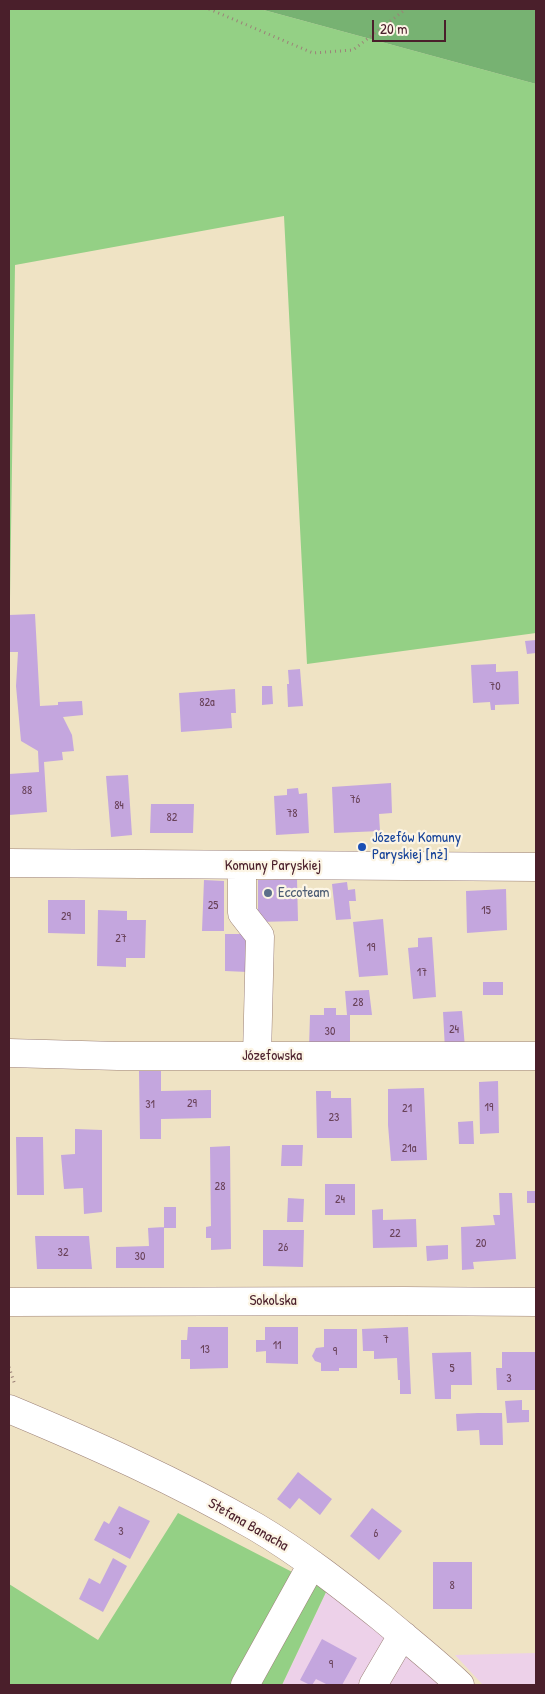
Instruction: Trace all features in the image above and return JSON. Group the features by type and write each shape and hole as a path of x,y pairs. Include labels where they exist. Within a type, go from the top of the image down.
{"street":[{"name":"Komuny Paryskiej","path":"9,863 536,867"},
{"path":"242,866 242,914 260,936 257,1056"},
{"name":"Józefowska","path":"9,1053 118,1056 536,1056"},
{"name":"Sokolska","path":"9,1302 404,1300 536,1302"},
{"name":"Stefana Banacha","path":"9,1409 124,1459 256,1527 312,1564 404,1636 460,1685"},
{"path":"245,1685 312,1564"},
{"path":"373,1685 397,1644 404,1636"}],"path":[{"path":"209,9 313,53 353,50 406,9"}],"shaded area":[{"path":"327,1590 444,1685 282,1685"},
{"path":"536,1653 536,1685 483,1685 455,1655"}],"green space":[{"path":"9,9 260,9 536,84 536,633 307,664 284,216 15,265 9,599"},
{"path":"260,9 536,9 536,84"},
{"path":"178,1513 327,1590 282,1685 9,1685 9,1584 98,1640"}],"building":[{"path":"35,614 40,706 58,705 58,702 82,701 83,715 63,717 72,735 74,751 62,752 63,760 44,762 47,812 9,815 9,774 39,772 38,751 21,741 16,686 18,652 9,652 9,615"},
{"path":"536,640 536,653 527,654 525,641"},
{"path":"496,664 496,672 518,671 519,704 495,705 495,710 491,710 490,702 473,703 471,665"},
{"path":"300,669 303,706 288,707 288,670"},
{"path":"262,686 272,686 273,704 262,705"},
{"path":"235,689 236,713 231,713 232,728 181,732 179,693"},
{"path":"128,775 132,835 111,837 106,776"},
{"path":"391,783 392,813 379,814 380,831 334,833 332,787"},
{"path":"298,788 299,794 307,793 309,833 276,835 274,796 287,795 287,789"},
{"path":"151,804 194,804 193,833 150,833"},
{"path":"297,879 298,921 258,922 258,880"},
{"path":"204,880 224,881 224,931 202,931"},
{"path":"347,882 348,890 355,889 356,901 349,901 351,919 336,920 332,884"},
{"path":"506,889 507,930 467,933 466,891"},
{"path":"48,900 85,900 85,934 48,933"},
{"path":"98,910 127,911 127,920 146,920 145,958 126,958 126,967 97,966"},
{"path":"383,919 388,975 359,977 353,922"},
{"path":"225,934 248,934 248,972 225,971"},
{"path":"432,937 436,997 413,999 408,948 418,947 418,938"},
{"path":"483,982 503,982 503,995 483,995"},
{"path":"369,990 372,1015 350,1015 350,1048 309,1048 310,1015 324,1015 324,1008 336,1008 336,1015 347,1015 345,991"},
{"path":"462,1011 465,1048 445,1050 443,1012"},
{"path":"139,1071 161,1071 161,1091 211,1090 211,1118 161,1119 161,1139 140,1139"},
{"path":"498,1081 499,1133 480,1134 479,1082"},
{"path":"424,1088 427,1160 391,1161 388,1089"},
{"path":"316,1091 331,1091 331,1098 351,1098 352,1138 317,1138"},
{"path":"473,1121 474,1144 459,1144 458,1122"},
{"path":"75,1129 102,1130 102,1212 84,1214 83,1188 64,1189 61,1155 75,1154"},
{"path":"16,1137 43,1137 44,1195 17,1195"},
{"path":"282,1145 303,1145 302,1166 281,1166"},
{"path":"230,1146 231,1249 211,1250 211,1238 206,1238 206,1227 211,1226 210,1147"},
{"path":"325,1184 355,1184 355,1215 325,1215"},
{"path":"527,1191 536,1191 536,1203 527,1203"},
{"path":"499,1193 512,1193 516,1259 473,1262 474,1269 462,1270 461,1227 495,1225 493,1215 500,1215"},
{"path":"288,1198 304,1199 303,1222 287,1222"},
{"path":"164,1207 176,1207 176,1228 164,1228"},
{"path":"383,1209 383,1220 416,1219 417,1247 373,1248 372,1210"},
{"path":"164,1227 164,1268 116,1268 116,1247 149,1246 148,1228"},
{"path":"263,1230 304,1230 303,1267 263,1266"},
{"path":"35,1236 89,1236 92,1269 37,1269"},
{"path":"448,1245 448,1259 427,1261 426,1246"},
{"path":"188,1327 228,1327 228,1368 190,1369 190,1359 181,1359 181,1340 187,1340"},
{"path":"265,1327 298,1327 298,1364 266,1363 266,1351 256,1352 256,1340 265,1340"},
{"path":"408,1327 411,1394 400,1394 397,1358 374,1359 374,1351 363,1351 362,1329"},
{"path":"324,1329 357,1329 357,1368 321,1371 321,1363 315,1361 312,1356 316,1348 324,1347"},
{"path":"471,1352 472,1385 451,1385 451,1399 435,1399 432,1353"},
{"path":"502,1352 536,1352 536,1390 497,1390 496,1368 502,1368"},
{"path":"522,1400 522,1410 529,1410 529,1422 507,1423 505,1401"},
{"path":"502,1413 503,1445 480,1445 479,1430 457,1431 456,1414"},
{"path":"298,1472 332,1499 320,1515 299,1498 290,1509 277,1499"},
{"path":"119,1506 150,1521 130,1559 94,1540 104,1521 109,1524"},
{"path":"372,1508 402,1531 379,1560 350,1536"},
{"path":"113,1558 127,1566 103,1612 79,1599 89,1578 100,1584"},
{"path":"433,1562 472,1562 472,1609 433,1609"},
{"path":"322,1639 357,1658 342,1685 328,1685 316,1679 310,1685 300,1680"}],"place":[{"name":"Józefów Komuny Paryskiej [nż]","path":"362,847"},
{"name":"Eccoteam","path":"268,893"}]}
